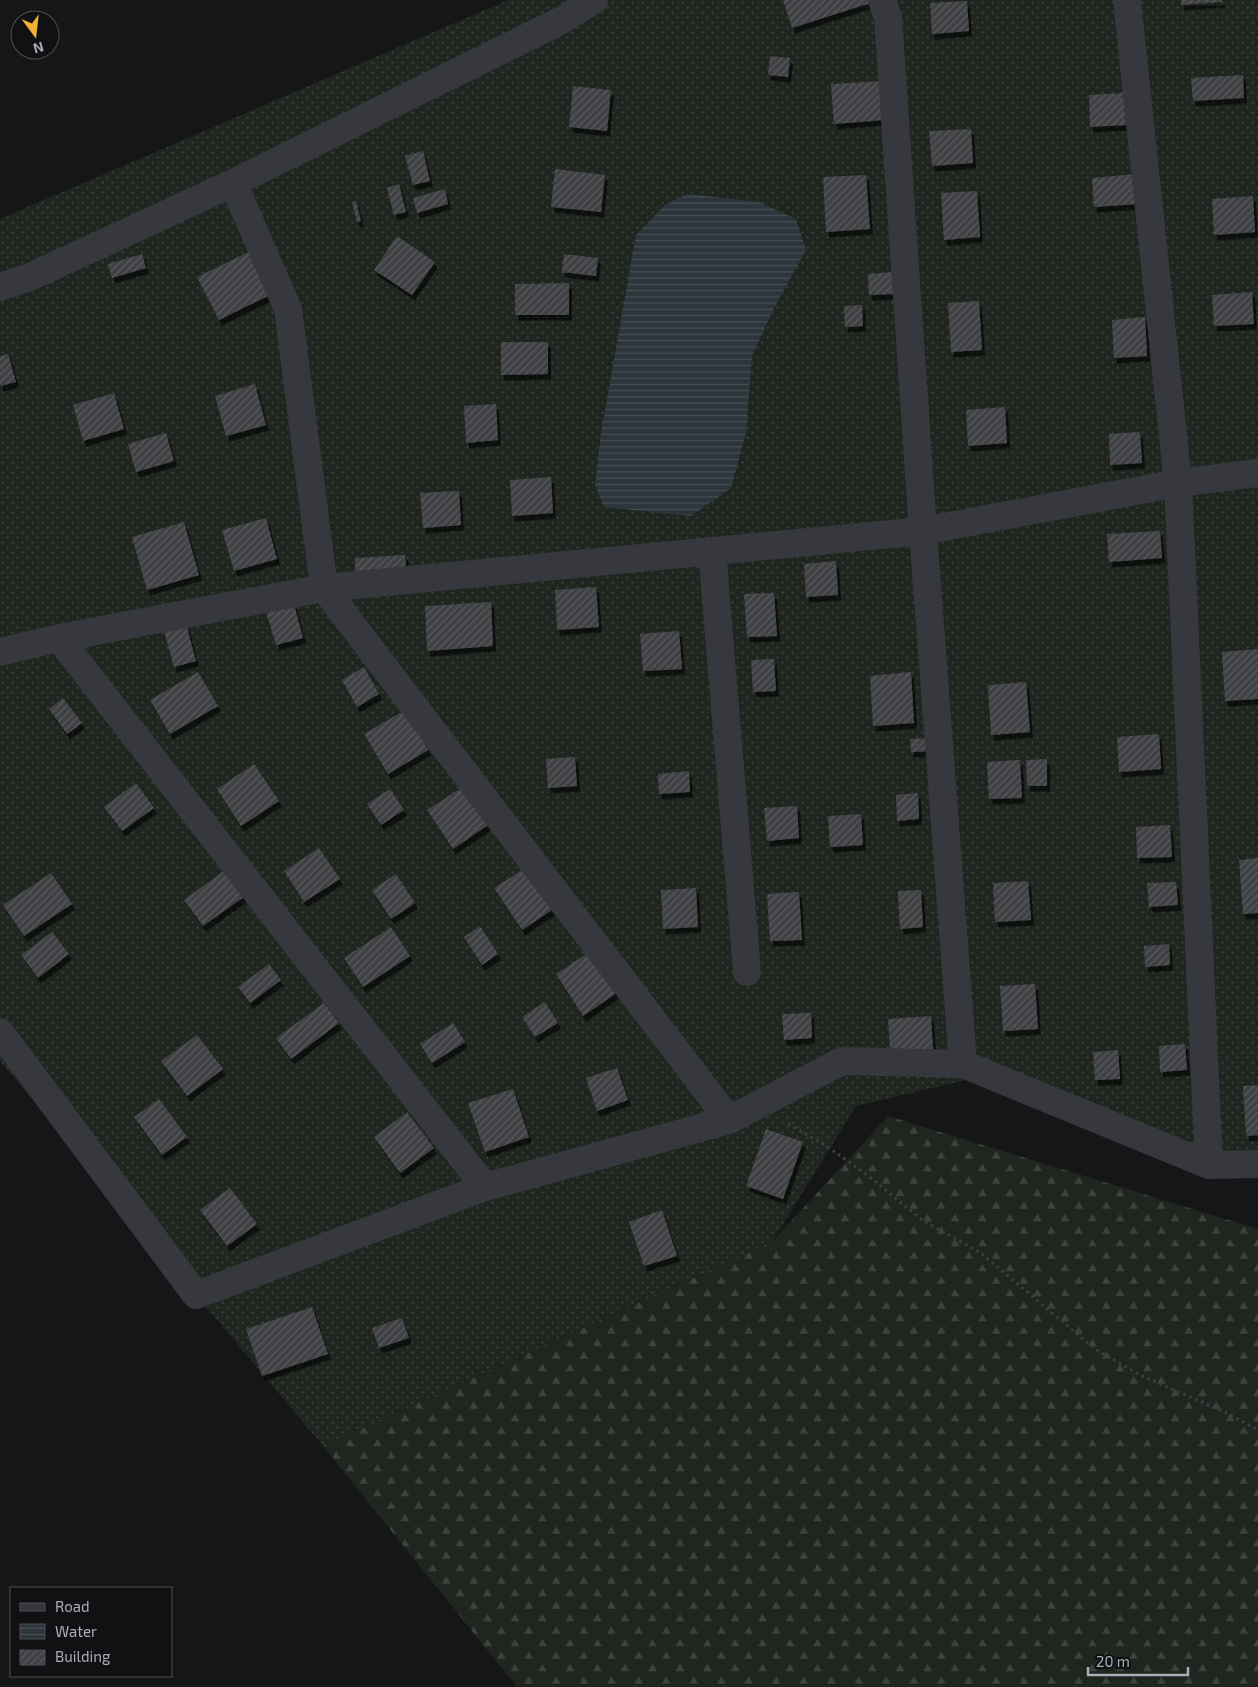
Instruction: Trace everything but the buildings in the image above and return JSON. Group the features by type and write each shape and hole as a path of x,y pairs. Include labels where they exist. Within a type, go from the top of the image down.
{"street":[{"path":"0,287 30,277 233,183 562,20 594,0"},
{"path":"882,0 888,18 923,531 963,1064"},
{"path":"1127,0 1178,483 1209,1164"},
{"path":"233,183 288,309 324,588 729,1120"},
{"path":"0,652 58,638 324,588 923,531 1178,483 1258,473"},
{"path":"712,551 747,972"},
{"path":"58,638 485,1187"},
{"path":"0,1032 196,1295 485,1187 729,1120 842,1061 963,1064 1209,1164 1258,1164"}],"path":[{"path":"757,1106 825,1145 866,1174 922,1220 981,1253 1095,1349 1142,1376 1227,1412 1258,1430"}],"green space":[{"path":"508,0 1258,0 1258,1169 975,1078 856,1106 772,1242 323,1446 0,1061 0,219"},
{"path":"888,1116 1258,1229 1258,1687 517,1687 323,1446 772,1242"}],"water":[{"path":"687,194 759,202 796,219 806,250 773,310 752,356 746,432 731,488 691,516 604,507 595,485 601,433 636,235 665,205"}]}
